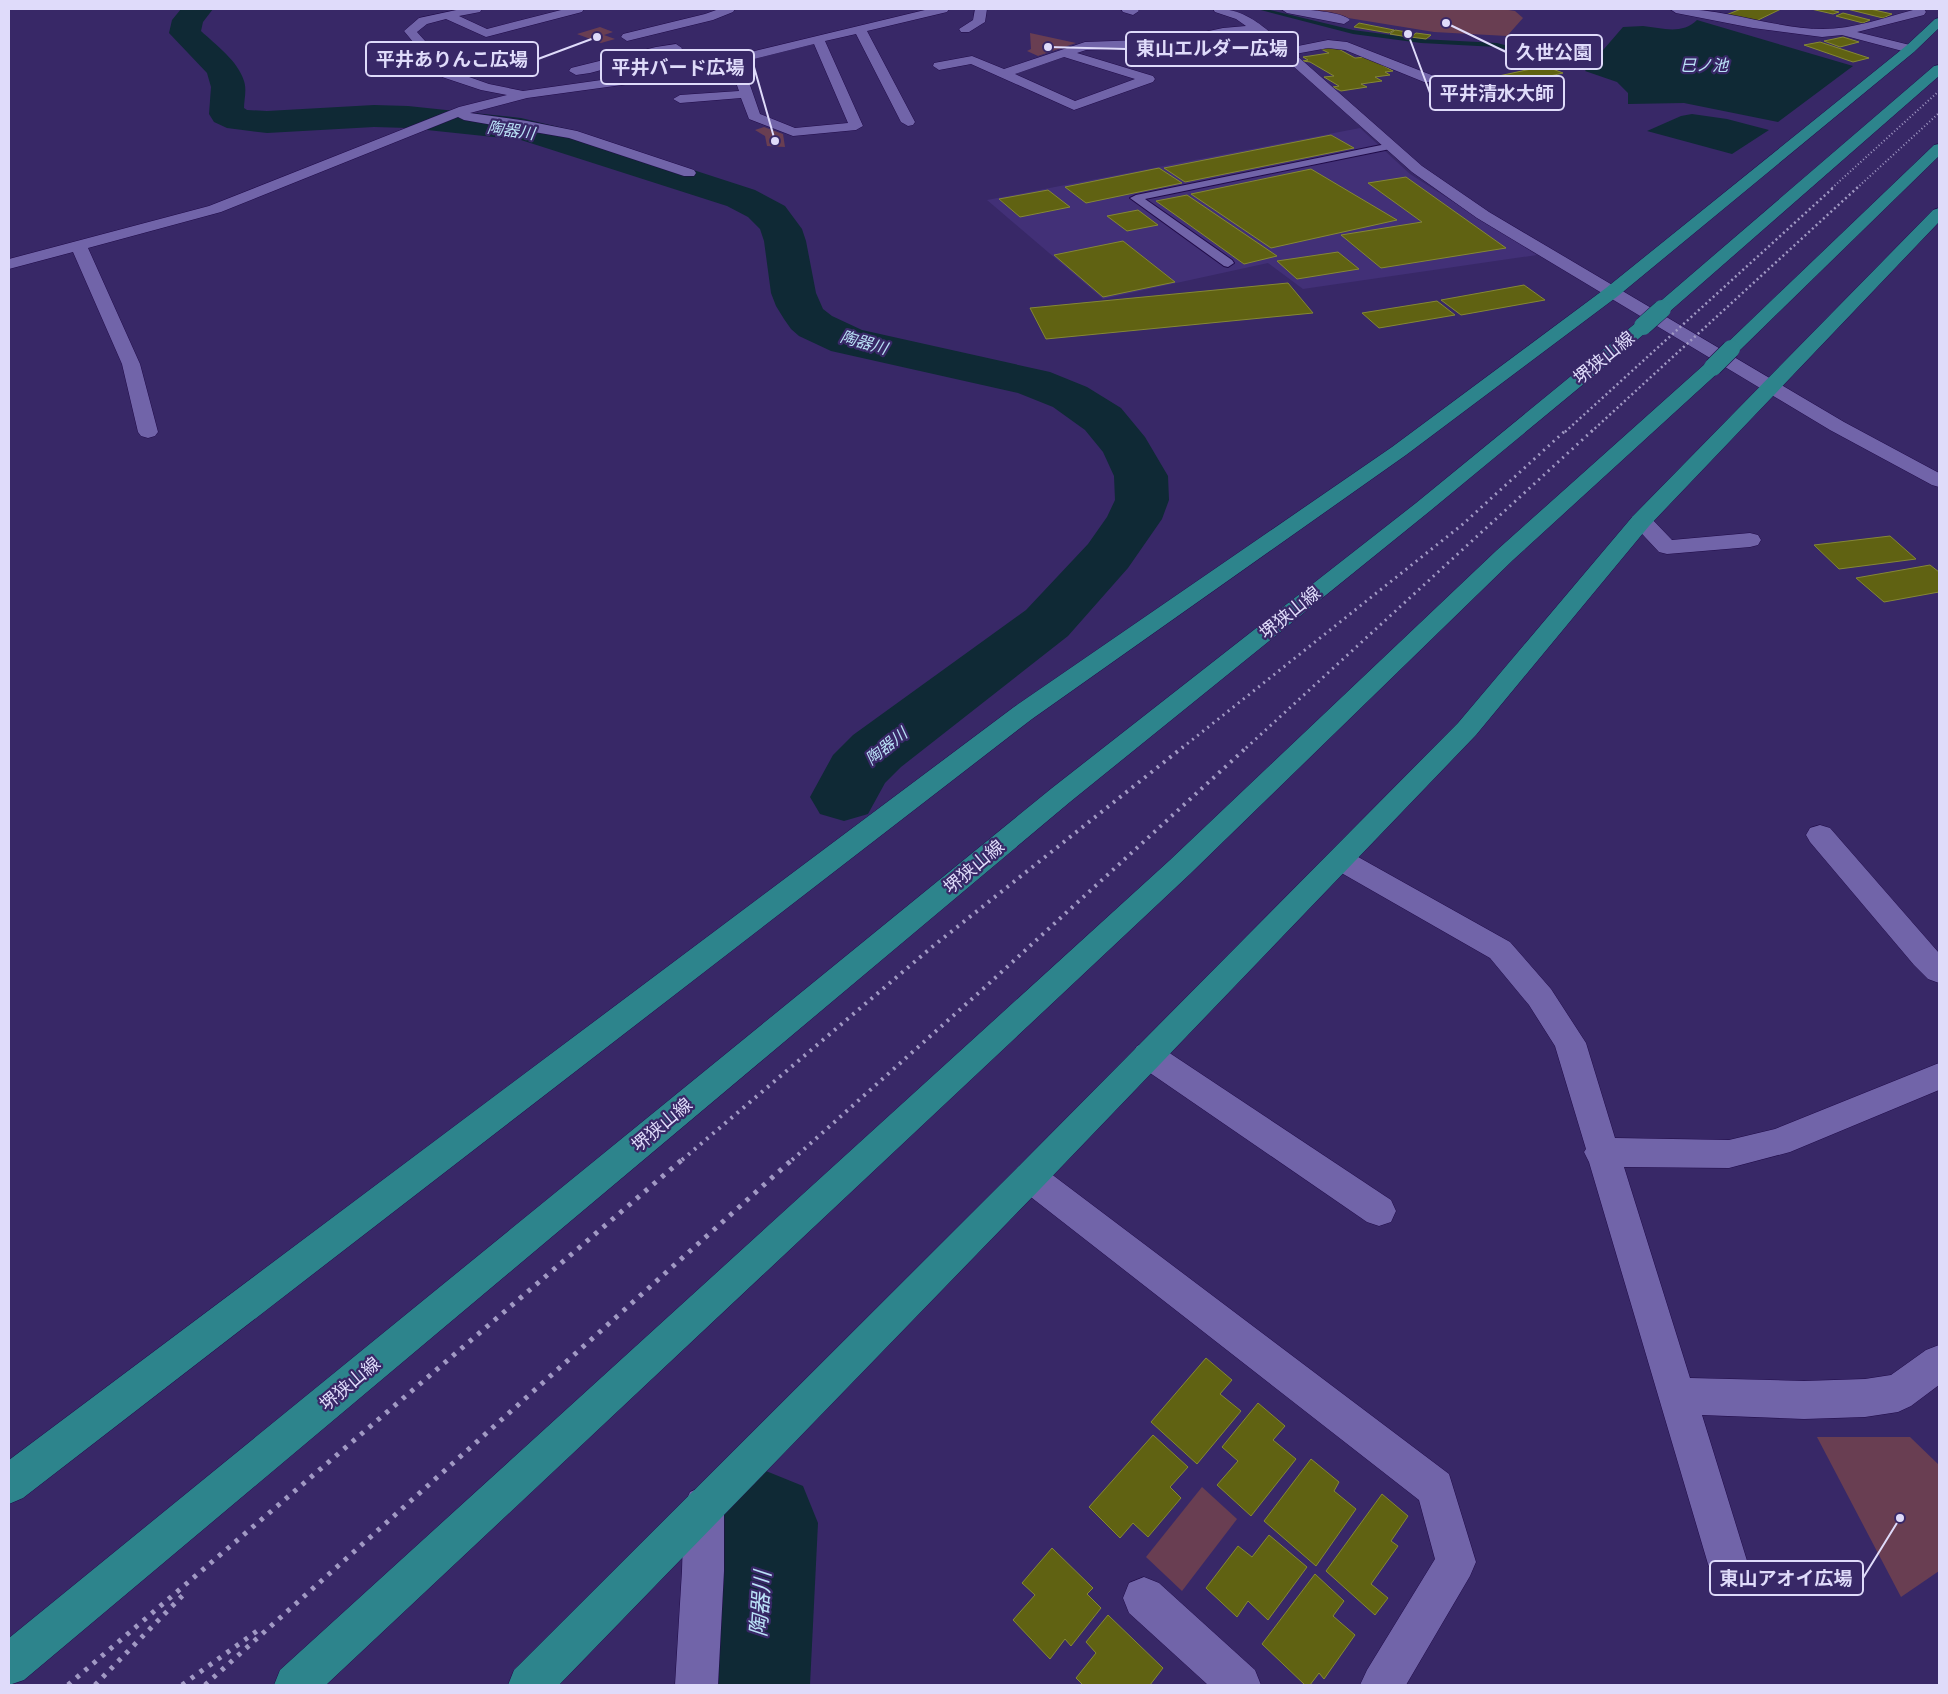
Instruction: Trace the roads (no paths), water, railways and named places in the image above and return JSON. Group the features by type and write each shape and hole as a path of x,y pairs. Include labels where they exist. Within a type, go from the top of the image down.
{"main road":[{"path":"9,1484 1023,714 1399,451 1612,292 1910,49 1939,22"},
{"name":"堺狭山線","path":"9,1665 1061,795 1423,507 1643,326 1934,73 1939,64"},
{"path":"295,1685 1180,867 1505,555 1713,367 1939,148"},
{"path":"529,1685 1468,729 1641,521 1939,213"}],"street":[{"path":"476,9 423,21 410,31 447,74 486,87 521,93"},
{"path":"446,15 486,33 578,9"},
{"path":"706,9 724,11"},
{"path":"9,264 214,209 450,116 521,93 680,73 944,9"},
{"path":"965,29 979,22 981,9"},
{"path":"1219,9 1240,16 1258,28 1417,170 1483,215 1837,426 1939,481"},
{"path":"1287,9 1344,20"},
{"path":"1676,9 1788,29 1822,32 1841,31 1920,12 1918,9"},
{"path":"627,37 724,11"},
{"path":"885,23 905,31"},
{"path":"1003,74 1085,46 1171,43 1223,32 1258,28"},
{"path":"860,29 908,122"},
{"path":"1841,31 1910,49"},
{"path":"735,60 754,116 793,132 856,126 818,40"},
{"path":"1285,52 1328,44 1347,46 1429,79"},
{"path":"564,72 590,69 656,51 676,48"},
{"path":"1064,53 1148,79"},
{"path":"939,66 972,60 1074,106 1161,74"},
{"path":"521,93 527,80"},
{"path":"680,99 746,94"},
{"path":"450,116 508,122 572,134 689,173"},
{"path":"78,245 131,364 148,432"},
{"path":"1641,521 1667,547 1750,540"},
{"path":"1820,835 1924,957 1939,971"},
{"path":"1341,860 1500,950 1540,996 1570,1043 1601,1152 1678,1396 1728,1564"},
{"path":"1148,1055 1380,1211"},
{"path":"1601,1152 1729,1154 1778,1142 1939,1076"},
{"path":"1030,1177 1435,1488 1456,1562 1382,1685"},
{"path":"1678,1396 1804,1400 1865,1398 1898,1393 1939,1363"},
{"path":"696,1685 703,1581 704,1506"},
{"path":"1144,1598 1240,1685"}],"lane":[{"path":"1228,262 1136,198 1391,146"}],"water":[{"name":"巳ノ池","path":"1697,20 1853,66 1778,122 1684,103 1628,104 1628,93 1617,82 1585,71 1623,27 1643,26 1678,29 1685,28"},
{"path":"1692,114 1727,119 1769,130 1732,154 1647,131 1681,116"}],"waterway":[{"name":"陶器川","path":"198,9 188,20 185,33 211,58 227,80 227,114 240,120 267,122 374,116 408,117 521,129 554,137 741,198 767,211 781,229 788,253 793,293 807,319 815,326 848,341 1033,382 1070,397 1103,419 1127,448 1141,476 1142,500 1134,519 1108,556 1047,623 877,751 857,771 844,797"},
{"path":"1260,9 1353,32 1421,41 1497,45 1587,68"},
{"name":"陶器川","path":"754,1685 766,1523"}],"railway":[{"path":"1832,188 1939,91"},
{"path":"1857,188 1939,113"},
{"path":"1565,432 1834,187"},
{"path":"1591,432 1858,187"},
{"path":"1182,748 1463,524 1566,430"},
{"path":"1246,748 1593,430"},
{"path":"682,1160 932,947 1183,747"},
{"path":"792,1160 983,989 1247,747"},
{"path":"68,1685 684,1158"},
{"path":"205,1685 794,1158"},
{"path":"95,1685 186,1592"},
{"path":"182,1685 257,1631"}],"place":[{"name":"久世公園","path":"1446,23"},
{"name":"平井清水大師","path":"1408,34"},
{"name":"平井ありんこ広場","path":"597,37"},
{"name":"東山エルダー広場","path":"1048,47"},
{"name":"平井バード広場","path":"775,141"},
{"name":"東山アオイ広場","path":"1900,1518"}]}
